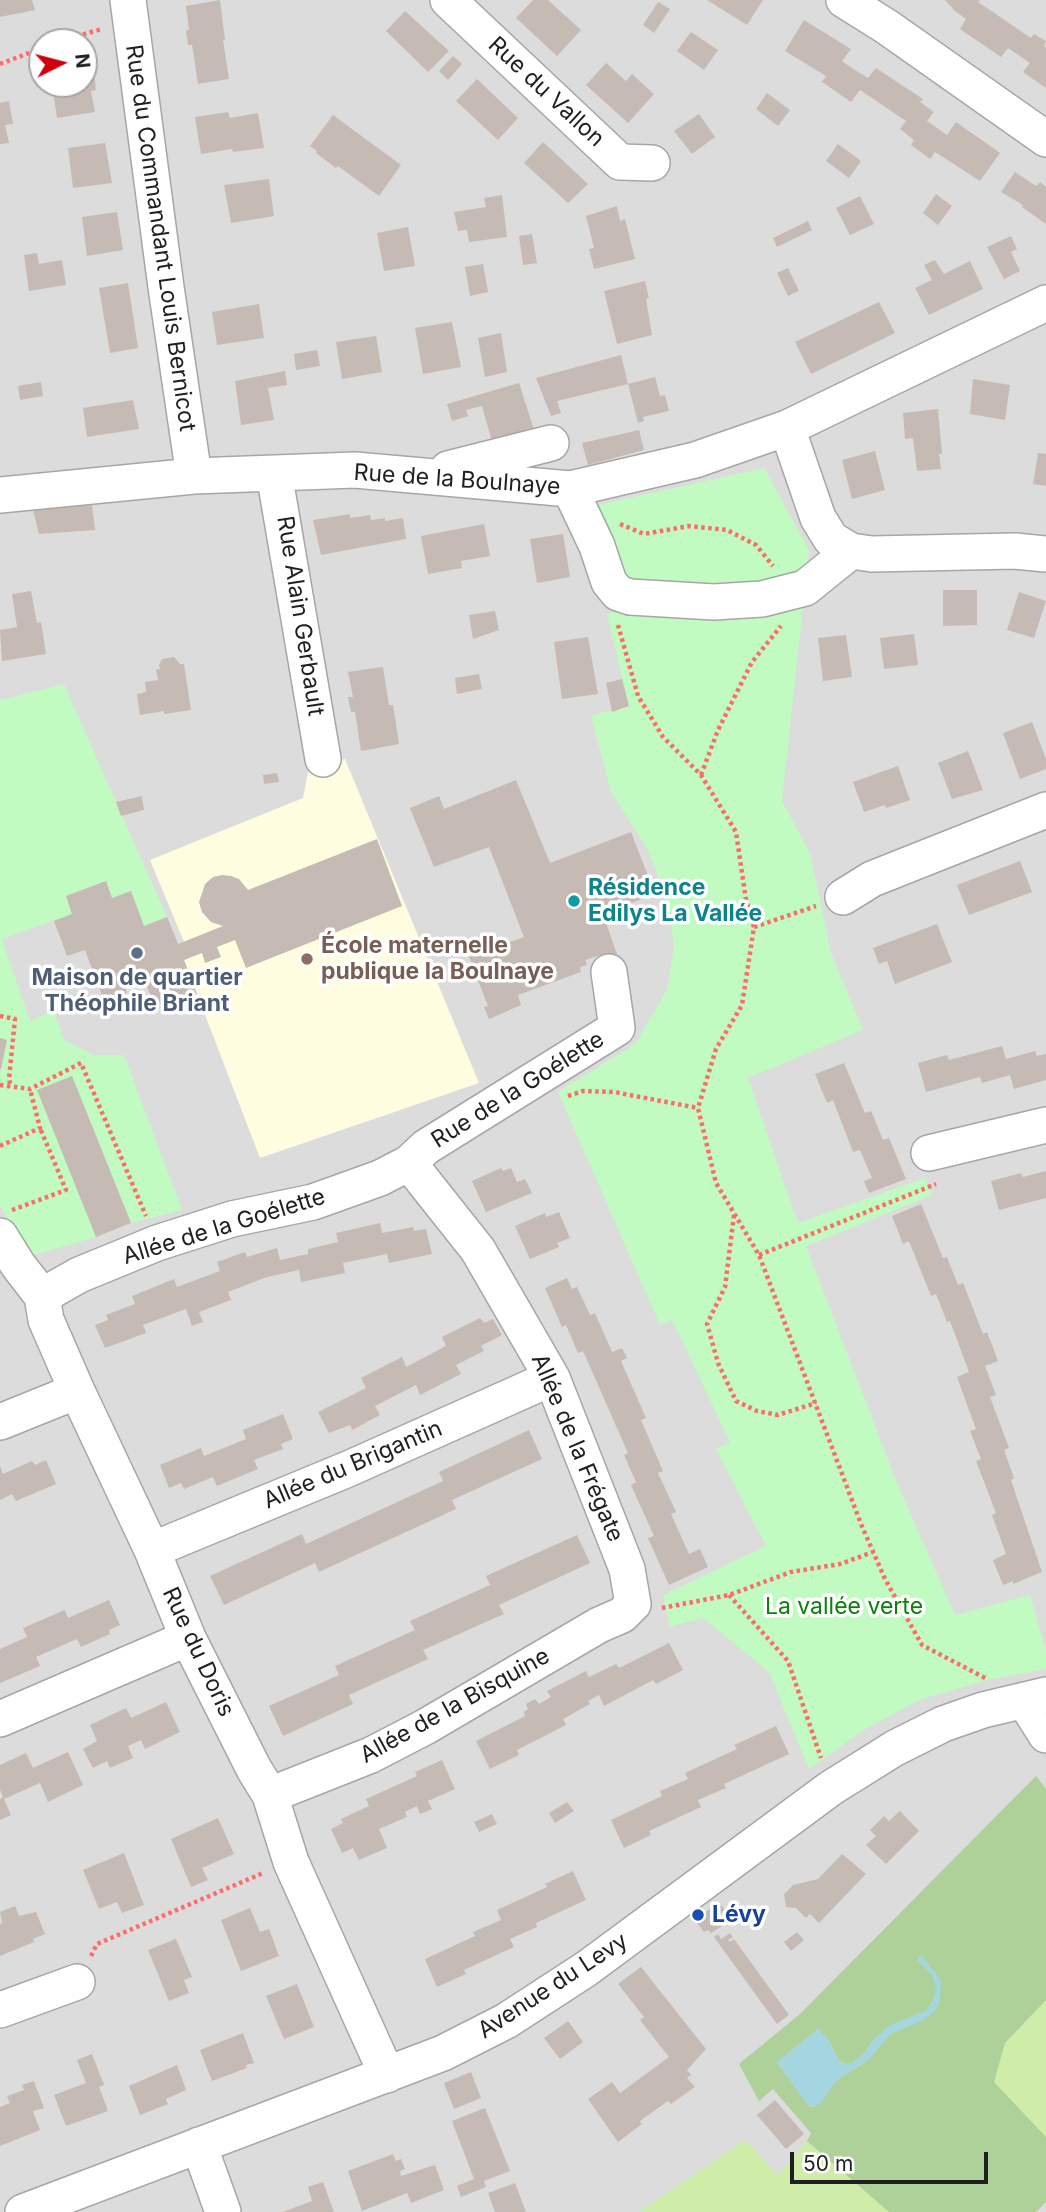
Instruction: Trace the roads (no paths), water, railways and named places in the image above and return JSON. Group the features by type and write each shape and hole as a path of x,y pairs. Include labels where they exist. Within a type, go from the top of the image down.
{"street":[{"name":"Rue du Vallon","path":"448,0 620,162 652,163"},
{"path":"844,0 887,27 1046,139"},
{"name":"Rue du Commandant Louis Bernicot","path":"129,11 194,476"},
{"name":"Rue de la Boulnaye","path":"0,495 194,476 355,470 570,489 695,460 787,428 1046,303"},
{"path":"787,428 818,518 831,539 851,551 872,554 1015,551 1046,554"},
{"path":"421,476 551,443"},
{"name":"Rue Alain Gerbault","path":"274,473 324,760"},
{"path":"570,489 597,546 609,582 618,593 630,597 714,602 762,599 805,588 851,551"},
{"path":"843,897 872,879 1046,810"},
{"name":"Rue de la Goélette","path":"409,1163 426,1147 617,1028 609,972"},
{"path":"936,1167 1046,1125"},
{"name":"Allée de la Goélette","path":"42,1296 79,1275 157,1243 232,1219 313,1202 380,1178 409,1163"},
{"name":"Allée de la Frégate","path":"409,1163 478,1250 552,1378 627,1569 633,1604"},
{"name":"Rue du Doris","path":"0,1236 42,1296 46,1320 77,1391 152,1550 188,1638 270,1796 291,1861 387,2074"},
{"name":"Allée du Brigantin","path":"152,1550 348,1469 552,1378"},
{"path":"0,1422 77,1391"},
{"name":"Allée de la Bisquine","path":"270,1796 371,1755 425,1727 599,1625 622,1615 633,1604"},
{"path":"0,1719 188,1638"},
{"path":"1035,1698 1046,1735"},
{"name":"Avenue du Levy","path":"23,2212 443,2053 506,2021 586,1969 831,1788 895,1748 943,1724 1035,1698"},
{"path":"0,2010 77,1982"},
{"path":"199,2145 223,2212"}],"water":[{"path":"921,1955 941,1980 940,2001 935,2011 922,2021 890,2034 868,2060 837,2080 821,2103 813,2107 808,2105 777,2062 818,2029 829,2041 839,2061 852,2063 864,2054 874,2039 890,2025 926,2011 933,2001 936,1988 932,1975 917,1960"}],"place":[{"name":"Résidence Edilys La Vallée","path":"574,901"},
{"name":"Maison de quartier Théophile Briant","path":"137,953"},
{"name":"École maternelle publique la Boulnaye","path":"307,959"},
{"name":"Lévy","path":"698,1915"}],"park label":[{"name":"La vallée verte","path":"844,1607"}]}
